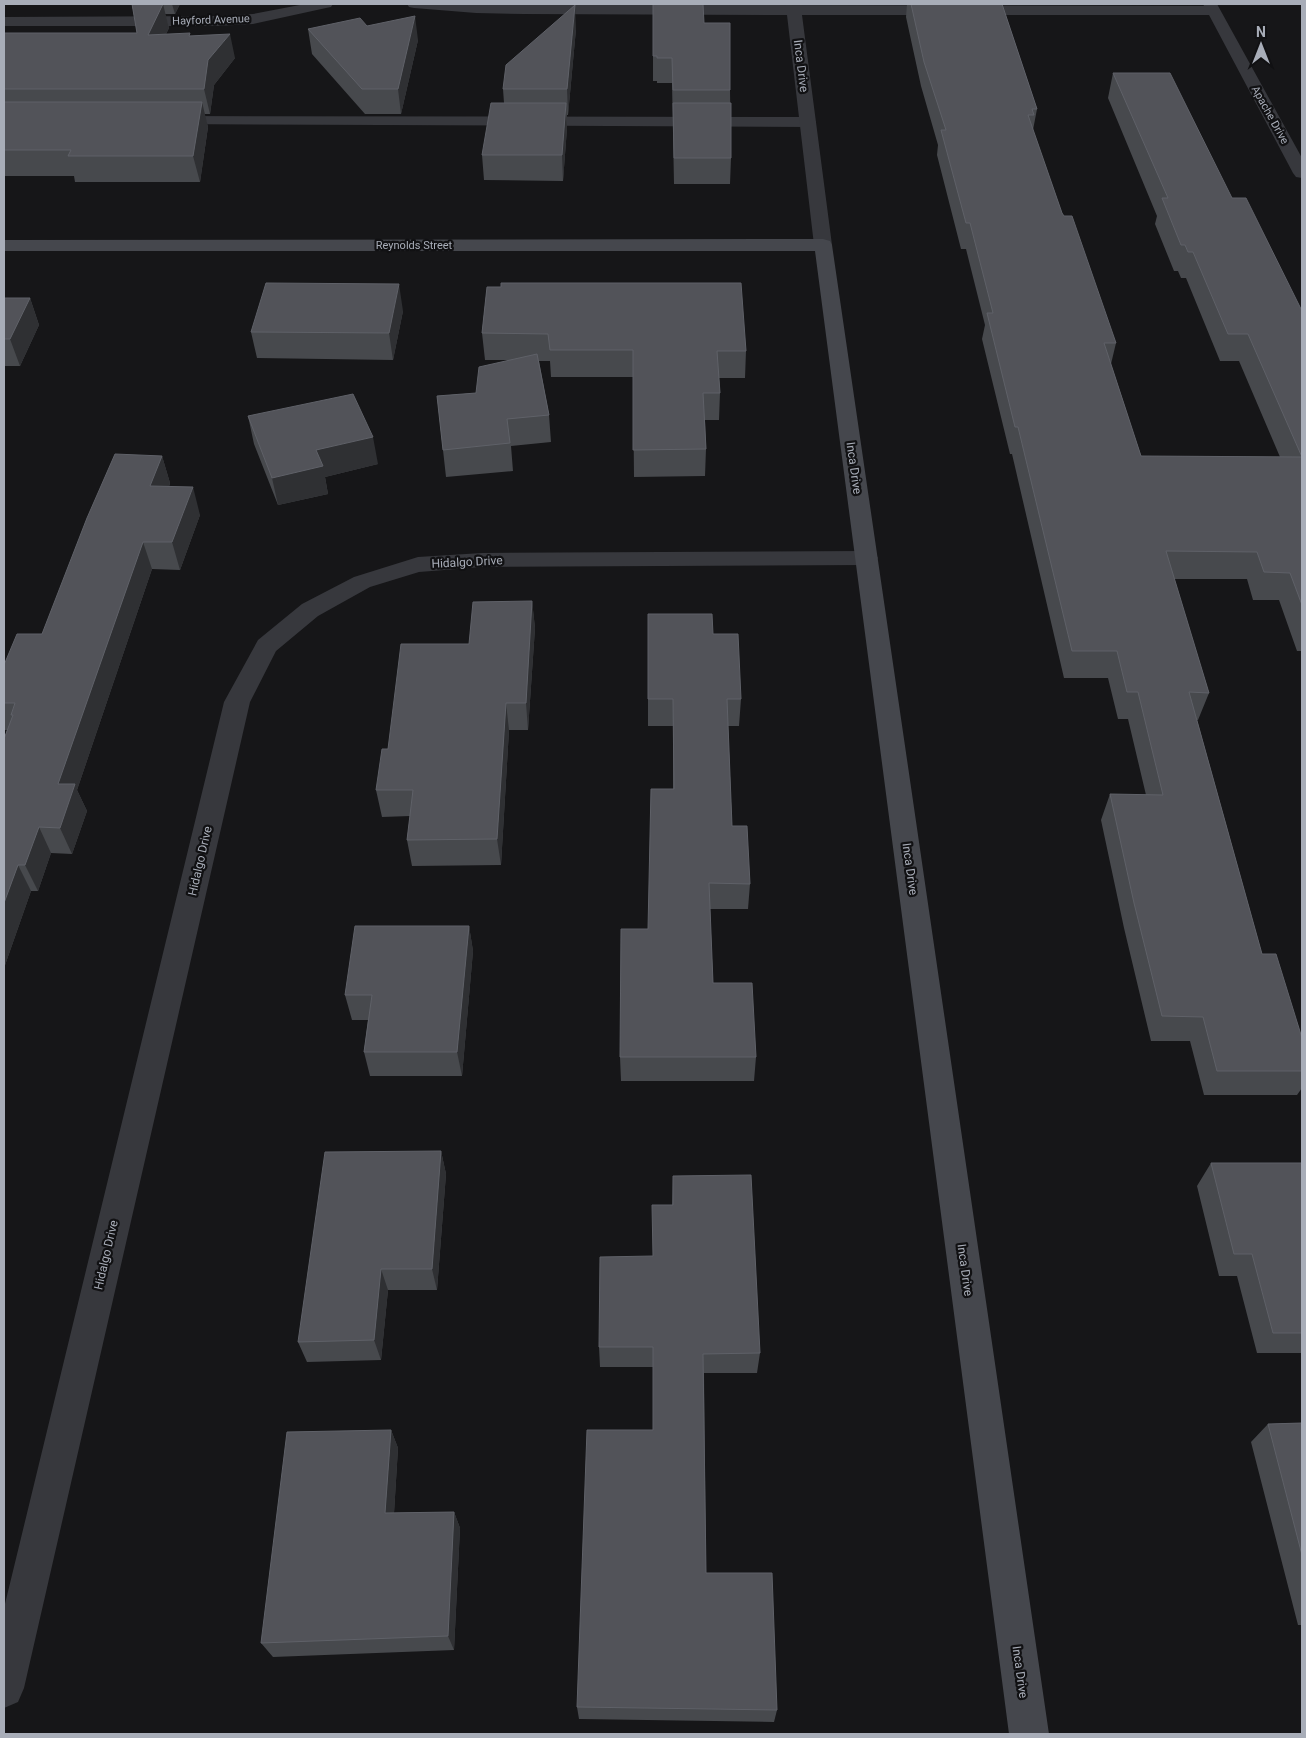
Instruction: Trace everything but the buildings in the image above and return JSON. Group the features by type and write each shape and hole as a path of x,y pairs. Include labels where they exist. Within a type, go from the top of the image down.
{"street":[{"name":"Hayford Avenue","path":"4,22 244,20 326,4"},
{"path":"414,4 476,9 793,7 1212,8"},
{"name":"Inca Drive","path":"793,7 823,245 1029,1734"},
{"name":"Apache Drive","path":"1212,8 1302,173"},
{"name":"Reynolds Street","path":"4,246 823,245"},
{"name":"Hidalgo Drive","path":"4,1688 237,702 267,646 310,610 362,582 418,565 482,560 867,558"}],"lane":[{"path":"153,121 808,122"}]}
